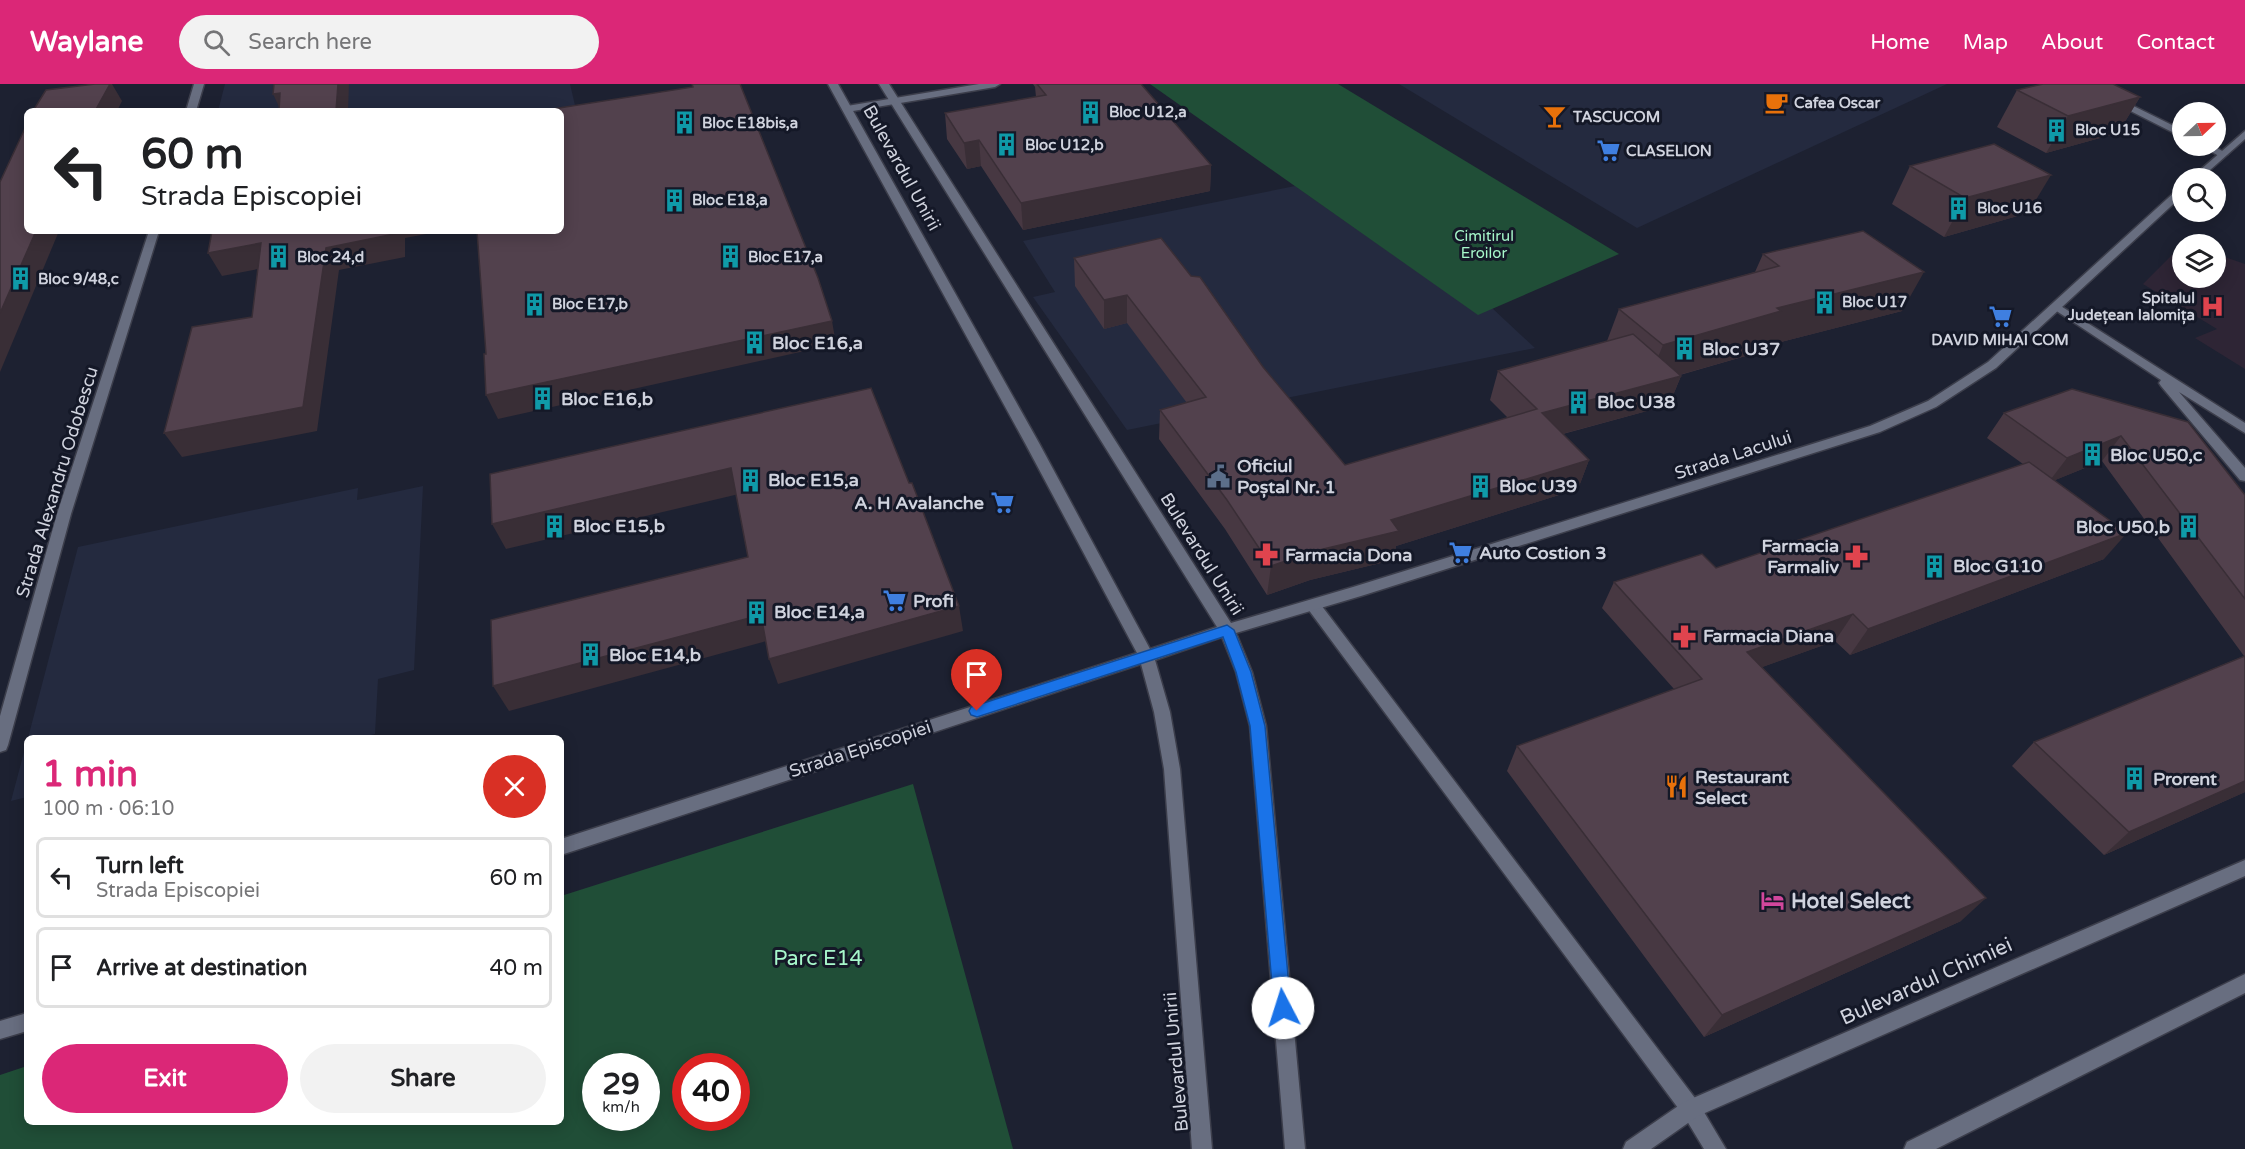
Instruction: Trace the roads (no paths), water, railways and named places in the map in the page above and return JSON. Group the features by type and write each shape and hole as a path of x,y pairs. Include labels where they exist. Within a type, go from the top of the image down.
{"street":[{"path":"192,108 199,84"},
{"name":"Bulevardul Unirii","path":"833,84 1027,433 1146,656 1162,711 1172,768 1202,1149"},
{"name":"Bulevardul Unirii","path":"884,84 1227,630 1244,672 1258,726 1295,1149"},
{"path":"847,109 995,84"},
{"path":"2082,84 2172,129"},
{"path":"2226,151 2245,134"},
{"path":"2207,168 2221,156"},
{"name":"Strada Lacului","path":"1227,630 1875,429 1932,404 1992,364 2172,200"},
{"name":"Strada Alexandru Odobescu","path":"0,745 64,514 153,234"},
{"path":"2056,306 2245,429"},
{"path":"2154,370 2245,477"},
{"path":"1313,605 1691,1109 1716,1149"},
{"name":"Strada Episcopiei","path":"564,846 1227,630"},
{"name":"Bulevardul Chimiei","path":"1633,1149 1691,1109 2245,868"},
{"path":"1914,1149 2245,983"},
{"path":"0,1030 24,1023"}],"place":[{"name":"Cafea Oscar","path":"1776,103"},
{"name":"Bloc U12,a","path":"1091,112"},
{"name":"TASCUCOM","path":"1555,117"},
{"name":"Bloc E18bis,a","path":"684,123"},
{"name":"Bloc U15","path":"2057,130"},
{"name":"Bloc U12,b","path":"1007,145"},
{"name":"CLASELION","path":"1608,151"},
{"name":"Bloc E18,a","path":"674,200"},
{"name":"Bloc U16","path":"1959,208"},
{"name":"Bloc 24,d","path":"279,257"},
{"name":"Bloc E17,a","path":"730,257"},
{"name":"Bloc 9/48,c","path":"20,279"},
{"name":"Bloc U17","path":"1824,302"},
{"name":"Bloc E17,b","path":"534,304"},
{"name":"Spitalul Județean Ialomița","path":"2213,307"},
{"name":"DAVID MIHAI COM","path":"2000,316"},
{"name":"Bloc E16,a","path":"754,343"},
{"name":"Bloc U37","path":"1684,349"},
{"name":"Bloc E16,b","path":"543,399"},
{"name":"Bloc U38","path":"1579,402"},
{"name":"Bloc U50,c","path":"2092,455"},
{"name":"Oficiul Poștal Nr. 1","path":"1219,476"},
{"name":"Bloc E15,a","path":"750,480"},
{"name":"Bloc U39","path":"1481,486"},
{"name":"A. H Avalanche","path":"1002,503"},
{"name":"Bloc E15,b","path":"555,526"},
{"name":"Bloc U50,b","path":"2188,527"},
{"name":"Auto Costion 3","path":"1461,553"},
{"name":"Farmacia Dona","path":"1267,555"},
{"name":"Farmacia Farmaliv","path":"1857,556"},
{"name":"Bloc G110","path":"1935,566"},
{"name":"Profi","path":"895,601"},
{"name":"Bloc E14,a","path":"756,612"},
{"name":"Farmacia Diana","path":"1685,636"},
{"name":"Bloc E14,b","path":"591,655"},
{"name":"Prorent","path":"2135,779"},
{"name":"Restaurant Select","path":"1677,787"},
{"name":"Hotel Select","path":"1773,901"}],"park label":[{"name":"Cimitirul Eroilor","path":"1484,244"},
{"name":"Parc E14","path":"818,958"}]}
